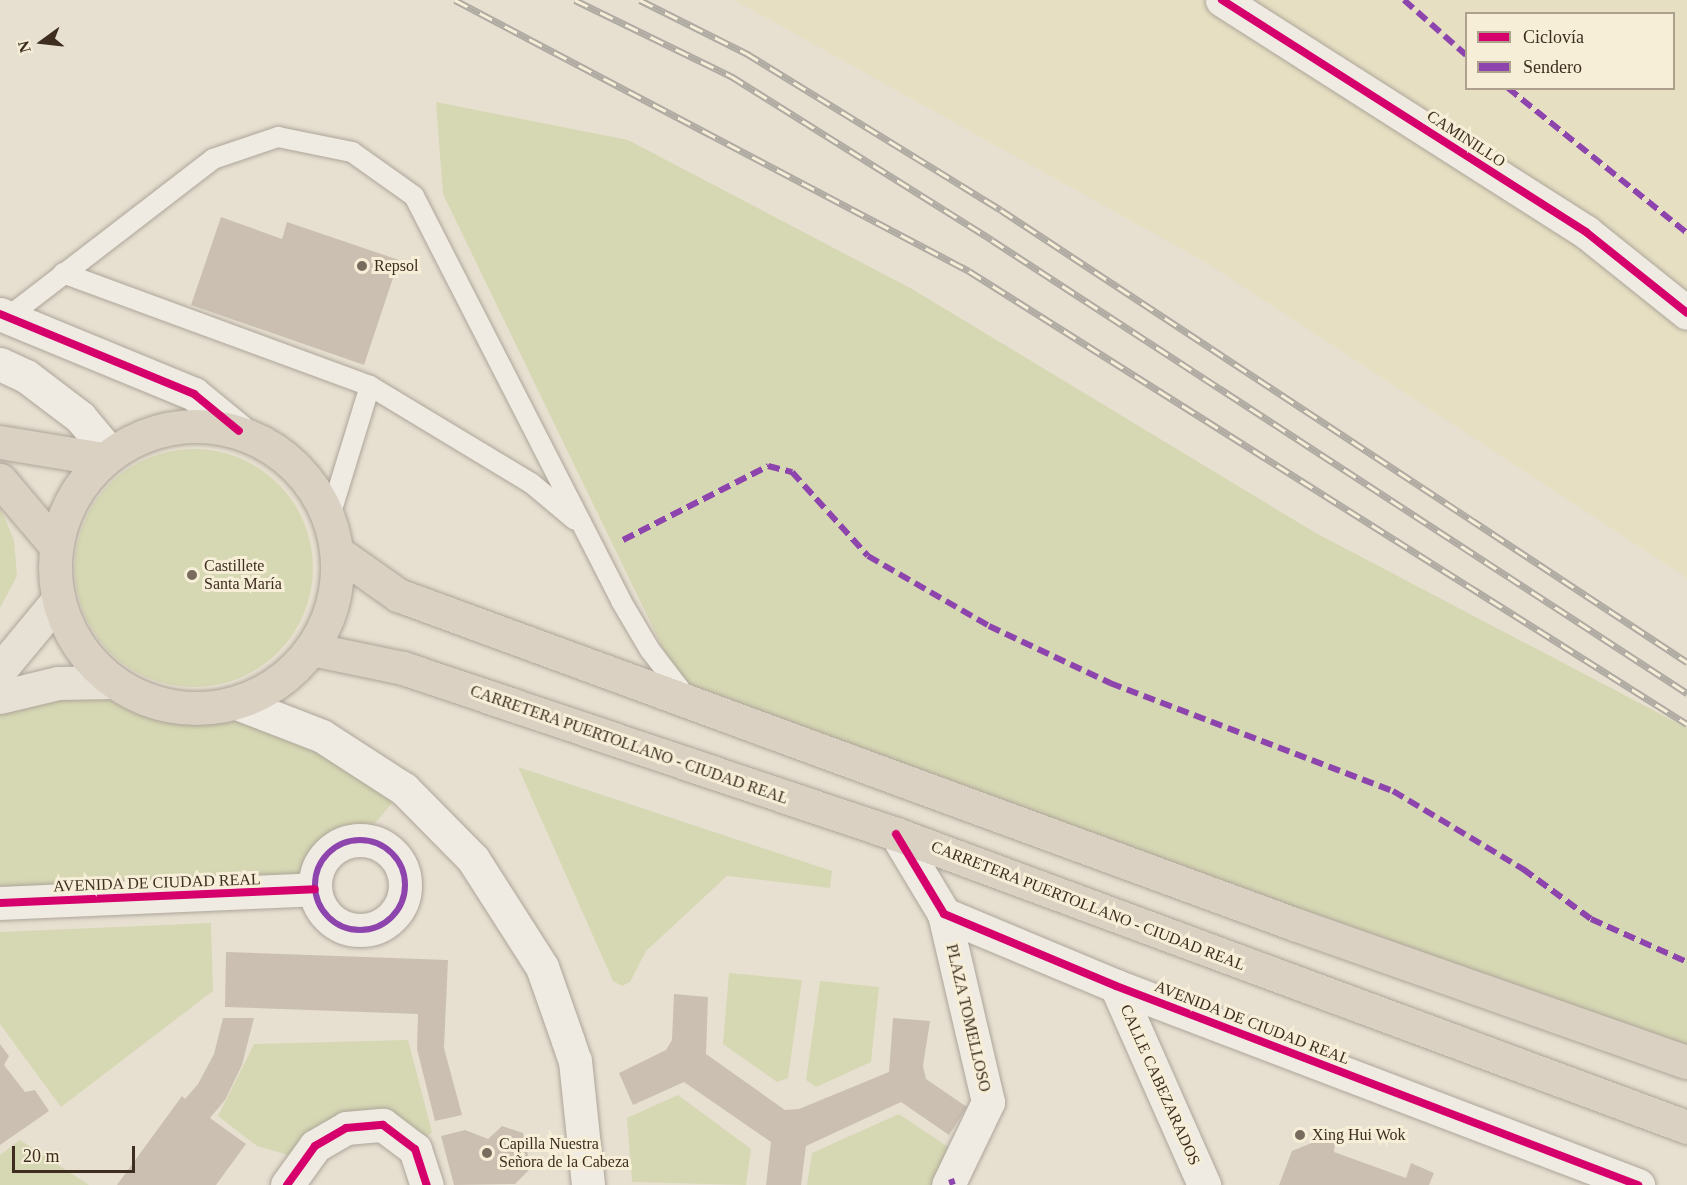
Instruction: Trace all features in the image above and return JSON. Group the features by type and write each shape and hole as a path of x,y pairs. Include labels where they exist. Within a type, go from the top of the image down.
{"highway":[{"path":"205,425 239,431 268,445 294,465 315,490 329,519 337,552 336,586 327,620 311,649 291,672 265,690 237,703 206,708 173,707 142,698 113,682 89,659 70,632 58,600 56,546 64,513 81,484 107,456 140,436 172,426 205,425"},
{"path":"0,442 107,456"},
{"path":"0,480 56,546"},
{"path":"337,552 398,595 1297,925 1687,1062"},
{"name":"CARRETERA PUERTOLLANO - CIUDAD REAL","path":"311,649 403,668 896,834 1687,1127"}],"main road":[{"path":"0,670 58,600"},
{"path":"0,697 58,683 113,682"}],"street":[{"name":"CAMINILLO","path":"1222,0 1586,232 1687,313"},
{"path":"4,315 194,394 239,431"},
{"path":"0,364 26,376 80,417 107,456"},
{"path":"237,703 322,736 404,789 473,859 542,967 574,1061 588,1185"},
{"path":"896,834 944,914"},
{"name":"AVENIDA DE CIUDAD REAL","path":"0,903 315,890"},
{"name":"AVENIDA DE CIUDAD REAL","path":"944,914 1116,986 1638,1185"},
{"name":"PLAZA TOMELLOSO","path":"944,914 988,1102 948,1185"},
{"name":"CALLE CABEZARADOS","path":"1116,986 1204,1185"},
{"path":"287,1185 315,1146 345,1128 383,1125 415,1149 428,1185"}],"lane":[{"path":"4,315 213,159 278,137 352,152 414,196 584,528 650,650 688,700"},
{"path":"63,273 370,386 531,483 584,528"},
{"path":"329,519 370,386"}],"shaded area":[{"path":"734,0 1687,0 1687,578 1207,263"}],"green space":[{"path":"436,102 628,140 912,289 1314,532 1687,728 1687,1047 688,700 443,194"},
{"path":"194,449 217,451 240,458 260,469 278,484 293,502 304,522 311,545 313,568 311,591 304,614 293,634 278,652 260,667 240,678 217,685 194,687 171,685 148,678 128,667 110,652 95,634 84,614 77,591 75,568 77,545 84,522 95,502 110,484 128,469 148,458 171,451"},
{"path":"0,507 14,540 17,576 0,608"},
{"path":"113,682 142,698 173,707 205,708 237,703 404,789 361,840 332,850 323,859 315,880 0,903 0,697"},
{"path":"518,767 832,871 830,888 727,876 646,951 630,982 622,986 613,981"},
{"path":"211,923 213,991 61,1107 0,1024 0,932"},
{"path":"729,973 802,980 788,1078 777,1082 723,1044"},
{"path":"820,981 879,987 871,1062 816,1087 806,1080"},
{"path":"408,1040 432,1132 415,1149 383,1125 305,1160 257,1146 218,1116 254,1044"},
{"path":"678,1095 751,1149 746,1185 632,1182 627,1118"},
{"path":"899,1114 957,1153 942,1185 807,1185 812,1153"},
{"path":"20,1140 89,1185 0,1185 0,1155"}],"building":[{"path":"221,217 282,239 287,222 399,260 364,365 191,305"},
{"path":"226,952 448,960 444,1048 462,1115 435,1121 417,1049 418,1014 225,1007"},
{"path":"674,994 708,997 706,1054 785,1110 799,1109 889,1072 893,1018 930,1021 923,1066 926,1079 967,1107 949,1135 901,1102 806,1146 801,1185 766,1185 771,1142 684,1082 633,1105 619,1073 666,1050 672,1040"},
{"path":"223,1018 254,1018 242,1065 225,1100 210,1118 246,1144 216,1185 117,1185 182,1096 185,1099 198,1084 214,1054"},
{"path":"0,1044 9,1056 4,1065 25,1092 35,1090 49,1111 0,1145"},
{"name":"Capilla Nuestra Señora de la Cabeza","path":"502,1126 523,1133 531,1168 515,1184 454,1185 441,1136 465,1130 488,1139"},
{"path":"1336,1133 1334,1152 1406,1178 1411,1163 1434,1173 1429,1185 1279,1185 1292,1151"}],"railway":[{"path":"455,0 969,271 1687,724"},
{"path":"575,0 731,76 992,240 1687,693"},
{"path":"640,0 746,53 1001,210 1687,662"}],"marked path":[{"path":"1404,0 1465,54"},
{"path":"1510,90 1687,233"},
{"path":"623,540 768,466 792,472 868,556 989,626 1110,683 1393,791 1523,869 1591,919 1687,962"},
{"path":"360,840 377,843 392,853 402,868 405,885 402,902 392,917 377,927 360,930 343,927 328,917 318,902 315,885 318,868 328,853 343,843 360,840"},
{"path":"951,1179 953,1185"}],"cycle path":[{"path":"1222,0 1586,232 1687,313"},
{"path":"0,314 194,394 239,431"},
{"path":"896,834 944,914 1116,986 1638,1185"},
{"path":"0,903 315,889"},
{"path":"287,1185 315,1146 346,1128 383,1125 415,1149 427,1185"}],"place":[{"name":"Repsol","path":"362,266"},
{"name":"Castillete Santa María","path":"192,575"},
{"name":"Xing Hui Wok","path":"1300,1135"},
{"name":"Capilla Nuestra Señora de la Cabeza","path":"487,1153"}]}
